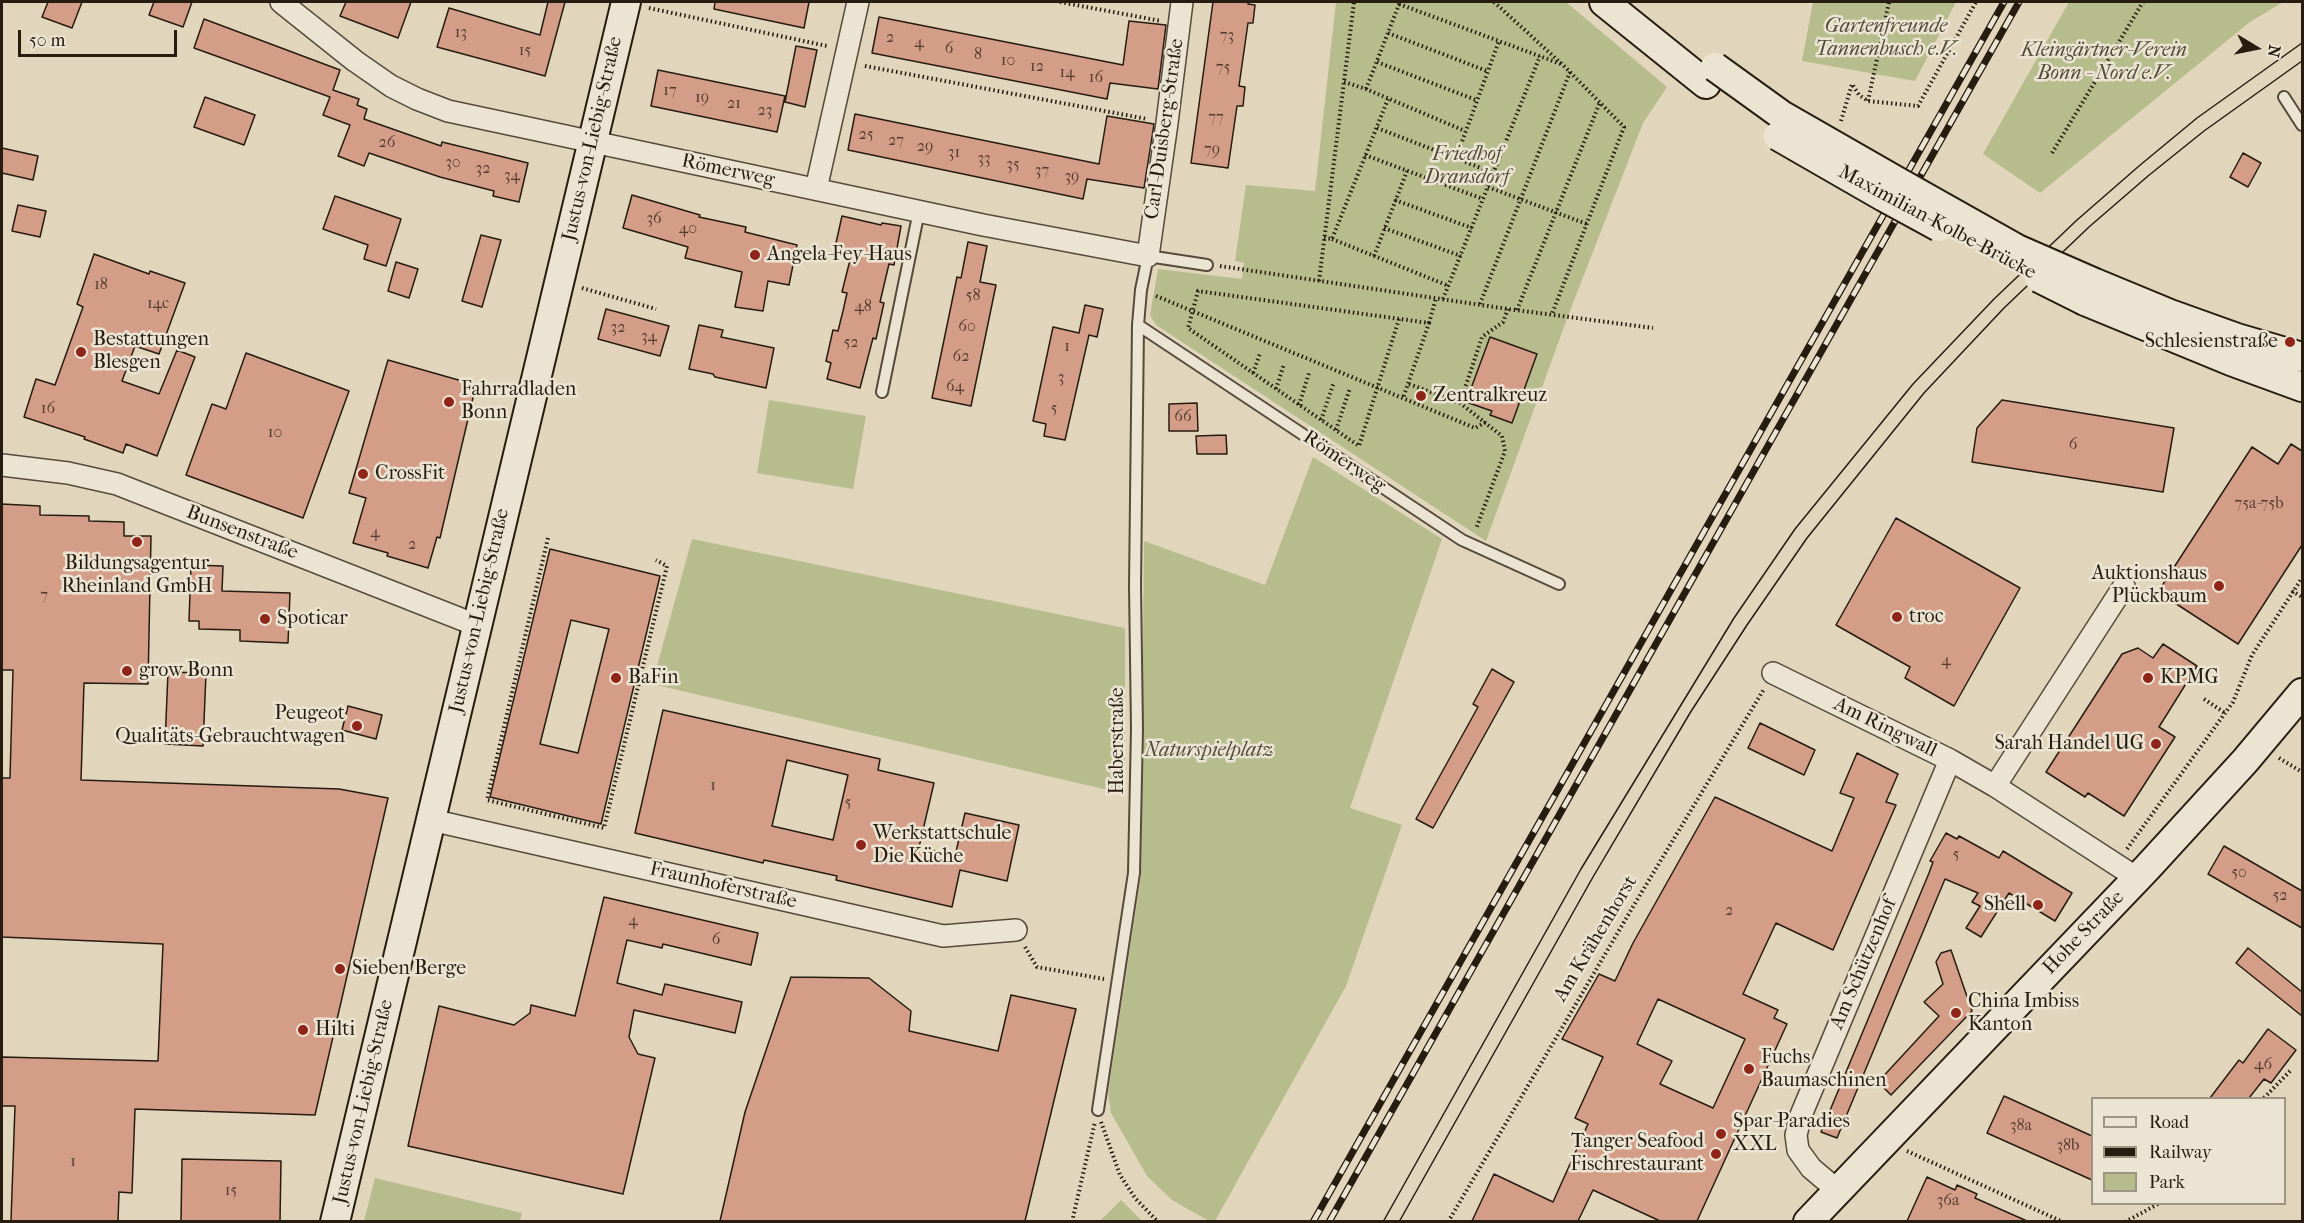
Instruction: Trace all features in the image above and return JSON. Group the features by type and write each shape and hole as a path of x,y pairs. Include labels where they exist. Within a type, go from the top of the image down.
{"street":[{"name":"Römerweg","path":"281,2 355,61 391,86 448,111 919,211 1148,256"},
{"name":"Justus-von-Liebig-Straße","path":"335,1221 625,2"},
{"path":"816,189 858,2"},
{"name":"Carl-Duisberg-Straße","path":"1148,256 1182,2"},
{"name":"Maximilian-Kolbe-Brücke","path":"1604,2 1711,75"},
{"name":"Maximilian-Kolbe-Brücke","path":"1634,2 1772,132 1884,197 2090,292 2231,361 2302,387"},
{"name":"Maximilian-Kolbe-Brücke","path":"2090,292 2170,314 2236,338 2302,357"},
{"name":"Bunsenstraße","path":"2,465 68,473 117,484 476,625"},
{"path":"1995,786 2124,586"},
{"name":"Am Ringwall","path":"1773,673 1950,760 1995,786 2127,871"},
{"name":"Hohe Straße","path":"2258,746 2302,673"},
{"name":"Hohe Straße","path":"1808,1221 1884,1141 2127,871 2258,746 2302,693"},
{"name":"Am Schützenhof","path":"1837,1190 1811,1168 1797,1150 1796,1135 1801,1115 1950,760"},
{"name":"Fraunhoferstraße","path":"432,820 944,936 1016,930"}],"lane":[{"path":"2284,97 2302,125"},
{"path":"882,393 919,211"},
{"name":"Römerweg","path":"1148,256 1207,264"},
{"name":"Haberstraße","path":"1098,1110 1134,873 1137,729 1135,575 1138,326 1141,291 1148,256"},
{"name":"Römerweg","path":"1138,326 1470,544 1558,584"}],"path":[{"path":"625,2 845,56 1167,123"},
{"path":"1060,2 1179,25"},
{"path":"1319,281 1354,2"},
{"path":"1494,2 1563,65 1624,127 1552,314"},
{"path":"1868,101 1889,2"},
{"path":"1839,129 1852,84 1859,95 1868,101 1918,106 1976,2"},
{"path":"2052,153 2143,2"},
{"path":"1366,89 1399,3 1563,65"},
{"path":"1388,33 1487,71"},
{"path":"1456,158 1499,41"},
{"path":"1443,299 1540,56"},
{"path":"1377,62 1476,100"},
{"path":"1480,304 1570,72"},
{"path":"1344,82 1465,131"},
{"path":"1332,239 1388,99"},
{"path":"1517,310 1600,102"},
{"path":"1377,128 1494,173"},
{"path":"1365,155 1483,200"},
{"path":"1374,256 1407,171"},
{"path":"1488,187 1587,224"},
{"path":"1395,200 1472,228"},
{"path":"1384,228 1461,256"},
{"path":"1324,238 1332,239 1449,286"},
{"path":"1207,264 1653,328"},
{"path":"558,281 656,309"},
{"path":"1141,291 1475,429 1486,422"},
{"path":"1399,319 1359,446 1188,328 1198,291 1429,323"},
{"path":"1403,398 1436,298"},
{"path":"1460,403 1482,337 1503,322 1508,309"},
{"path":"1253,374 1260,353"},
{"path":"1276,389 1284,364"},
{"path":"1299,405 1310,373"},
{"path":"1321,420 1334,382"},
{"path":"1409,384 1460,403 1502,436 1505,451 1470,544"},
{"path":"1336,430 1350,388"},
{"path":"548,538 487,800 604,828 667,566 656,560"},
{"path":"2127,871 2234,702 2252,655 2302,578"},
{"path":"2292,591 2302,597"},
{"name":"Am Krähenhorst","path":"1448,1221 1773,673"},
{"path":"2204,699 2225,713"},
{"path":"1016,930 1036,967 1076,976 1118,981"},
{"path":"2265,1097 2290,1071"},
{"path":"1072,1221 1098,1110"},
{"path":"1098,1110 1120,1175 1134,1198 1158,1221"},
{"path":"1884,1141 2063,1221"},
{"path":"2125,1221 2154,1205"}],"green space":[{"name":"Friedhof Dransdorf","path":"1336,2 1566,2 1667,87 1643,123 1568,316 1486,541 1156,325 1150,315 1158,269 1242,279 1244,263 1235,261 1246,185 1315,191","holes":["1490,337 1537,354 1512,423 1490,415 1492,411 1466,402"]},
{"name":"Gartenfreunde Tannenbusch e.V.","path":"1813,2 1956,2 1915,81 1802,61"},
{"name":"Kleingärtner-Verein Bonn - Nord e.V.","path":"2069,2 2283,2 2250,22 2040,193 1983,154"},
{"path":"769,400 866,416 853,489 757,473"},
{"name":"Naturspielplatz","path":"1313,457 1442,539 1350,808 1402,825 1346,986 1215,1221 1209,1221 1172,1200 1147,1176 1111,1113 1108,1093 1141,876 1144,541 1265,585"},
{"path":"692,539 1125,628 1125,794 652,684"},
{"path":"375,1178 522,1213 520,1221 364,1221"},
{"path":"1121,1200 1142,1221 1100,1221"}],"building":[{"path":"48,2 82,2 72,28 42,17"},
{"path":"154,2 192,2 183,27 149,15"},
{"path":"346,2 411,2 398,38 340,16"},
{"path":"548,2 565,2 545,76 437,47 449,8 540,35"},
{"path":"715,2 809,2 804,28 714,9"},
{"path":"1213,2 1249,2 1248,4 1255,5 1253,23 1248,23 1239,86 1245,87 1243,106 1237,106 1228,168 1191,163"},
{"path":"879,17 1123,65 1129,21 1166,25 1158,89 1110,83 1107,99 872,53"},
{"path":"204,19 340,70 333,90 359,99 357,105 367,109 364,119 441,146 442,142 528,163 519,202 493,196 494,191 440,177 369,153 364,166 338,156 350,125 323,115 330,97 194,48"},
{"path":"796,46 817,50 805,107 785,102"},
{"path":"658,70 785,96 777,132 651,106"},
{"path":"205,97 255,115 244,145 194,127"},
{"path":"855,114 1099,164 1107,116 1154,124 1144,188 1087,179 1083,199 848,150"},
{"path":"2,148 38,156 33,180 2,173"},
{"path":"2243,153 2261,163 2248,187 2230,177"},
{"path":"632,195 700,215 699,217 746,227 745,232 797,245 789,285 768,281 763,311 735,307 742,272 685,258 688,247 623,228"},
{"path":"335,196 401,219 386,266 364,259 368,245 323,229"},
{"path":"18,205 46,211 40,237 12,231"},
{"path":"842,216 881,225 882,223 901,226 894,265 889,264 880,302 884,303 876,339 873,338 860,388 827,379 831,363 826,361 833,330 838,331 843,311 847,293 842,292 851,256 834,252"},
{"path":"481,235 501,240 482,307 462,301"},
{"path":"968,242 987,246 980,282 996,285 971,406 932,398 957,277 961,278"},
{"path":"94,254 149,274 150,271 185,283 159,354 135,346 122,381 159,394 177,350 195,357 157,456 126,444 123,453 84,439 85,437 24,417 36,379 55,385 83,307 77,304"},
{"path":"396,262 418,269 409,298 388,291"},
{"path":"1085,305 1103,309 1097,337 1089,335 1065,440 1044,436 1046,424 1033,421 1053,327 1079,333"},
{"path":"606,309 669,326 660,356 598,339"},
{"path":"699,325 723,330 721,337 774,348 766,388 689,369"},
{"path":"1490,337 1537,354 1512,423 1490,415 1492,411 1466,402"},
{"path":"246,353 349,391 303,518 186,475 212,404 226,409"},
{"path":"388,360 476,385 440,538 437,537 428,568 353,543 366,498 349,493"},
{"path":"2002,400 2174,428 2163,492 1972,462 1977,428"},
{"path":"1197,403 1198,431 1169,431 1169,404"},
{"path":"1226,435 1227,454 1197,454 1196,436"},
{"path":"2291,444 2302,451 2302,545 2238,644 2158,592 2252,447 2278,464"},
{"path":"2,504 40,506 40,515 89,516 89,521 124,522 124,536 151,536 148,684 84,683 81,780 339,789 388,798 315,1115 135,1109 132,1193 119,1192 118,1221 11,1221 15,1106 2,1106 2,1057 158,1061 163,944 2,937 2,778 10,778 13,670 2,670"},
{"path":"1896,518 2020,588 1954,706 1905,678 1910,667 1836,625"},
{"name":"BaFin","path":"550,549 660,576 601,824 490,797","holes":["571,620 609,629 578,753 540,744"]},
{"path":"191,565 223,566 222,591 290,593 288,643 240,641 240,630 199,629 199,621 189,621"},
{"path":"2163,644 2197,666 2159,727 2175,737 2124,816 2088,793 2085,797 2046,772 2122,654 2138,648 2153,658"},
{"path":"1492,669 1514,682 1433,828 1416,819 1478,707 1473,704"},
{"path":"168,672 206,673 203,746 165,744"},
{"path":"348,706 382,715 376,739 342,730"},
{"path":"663,710 880,759 878,770 934,783 919,847 955,856 965,813 1019,825 1007,881 960,870 952,907 836,880 837,876 764,860 763,863 635,833","holes":["787,760 848,775 833,840 772,826"]},
{"path":"1760,723 1815,750 1804,775 1748,748"},
{"path":"1857,753 1898,774 1886,802 1896,805 1833,950 1776,923 1743,994 1778,1010 1774,1018 1787,1024 1697,1221 1660,1221 1593,1190 1578,1221 1472,1221 1494,1174 1553,1202 1588,1124 1575,1118 1603,1057 1562,1039 1599,974 1615,981 1633,943 1715,797 1832,851 1854,798 1840,793","holes":["1658,999 1745,1039 1713,1108 1660,1084 1672,1061 1637,1044"]},
{"path":"1946,833 1957,839 1959,836 1999,858 2003,851 2072,893 2055,921 2009,893 1981,937 1966,928 1980,906 1972,902 1978,893 1945,879 1837,1138 1821,1132 1929,873 1933,862 1930,861"},
{"path":"2224,846 2302,891 2302,928 2208,874"},
{"path":"604,897 758,933 751,965 663,944 662,948 627,940 617,983 662,995 665,984 742,1002 735,1033 634,1010 629,1037 638,1054 655,1058 623,1194 408,1146 439,1006 514,1025 530,1013 531,1005 575,1016"},
{"path":"2248,948 2302,992 2302,1016 2236,963"},
{"path":"1951,950 1972,1011 1891,1095 1878,1082 1939,1016 1924,1002 1943,984 1936,962 1941,953"},
{"path":"791,977 869,978 911,1011 909,1031 998,1051 1011,995 1076,1009 1025,1221 720,1221 745,1112"},
{"path":"2268,1029 2296,1050 2271,1083 2264,1079 2250,1097 2211,1097 2239,1060 2243,1063"},
{"path":"2004,1096 2091,1136 2091,1180 1987,1133"},
{"path":"182,1159 281,1161 280,1221 181,1221"},
{"path":"1927,1177 1955,1190 1957,1185 1977,1194 1975,1198 2027,1221 1907,1221"}],"tram line":[{"path":"1383,1222 1581,869 1734,618 1795,529 1913,384 1994,299 2077,220 2139,166 2197,118 2302,43"},
{"path":"1399,1222 1593,877 1690,713 1807,538 1924,393 2004,308 2089,227 2148,176 2204,131 2302,61"}],"railway":[{"path":"1313,1222 2004,2"},
{"path":"1329,1222 2019,2"}],"place":[{"name":"Angela-Fey-Haus","path":"755,255"},
{"name":"Schlesienstraße","path":"2290,342"},
{"name":"Bestattungen Blesgen","path":"81,352"},
{"name":"Zentralkreuz","path":"1421,396"},
{"name":"Fahrradladen Bonn","path":"449,402"},
{"name":"CrossFit","path":"363,474"},
{"name":"Bildungsagentur Rheinland GmbH","path":"137,542"},
{"name":"Auktionshaus Plückbaum","path":"2219,586"},
{"name":"troc","path":"1897,617"},
{"name":"Spoticar","path":"265,619"},
{"name":"grow Bonn","path":"127,671"},
{"name":"BaFin","path":"616,678"},
{"name":"KPMG","path":"2148,678"},
{"name":"Peugeot Qualitäts-Gebrauchtwagen","path":"357,726"},
{"name":"Sarah Handel UG","path":"2156,744"},
{"name":"Werkstattschule Die Küche","path":"861,845"},
{"name":"Shell","path":"2038,905"},
{"name":"Sieben Berge","path":"340,969"},
{"name":"China Imbiss Kanton","path":"1956,1013"},
{"name":"Hilti","path":"303,1030"},
{"name":"Fuchs Baumaschinen","path":"1749,1069"},
{"name":"Spar-Paradies XXL","path":"1721,1134"},
{"name":"Tanger Seafood Fischrestaurant","path":"1716,1154"}]}
